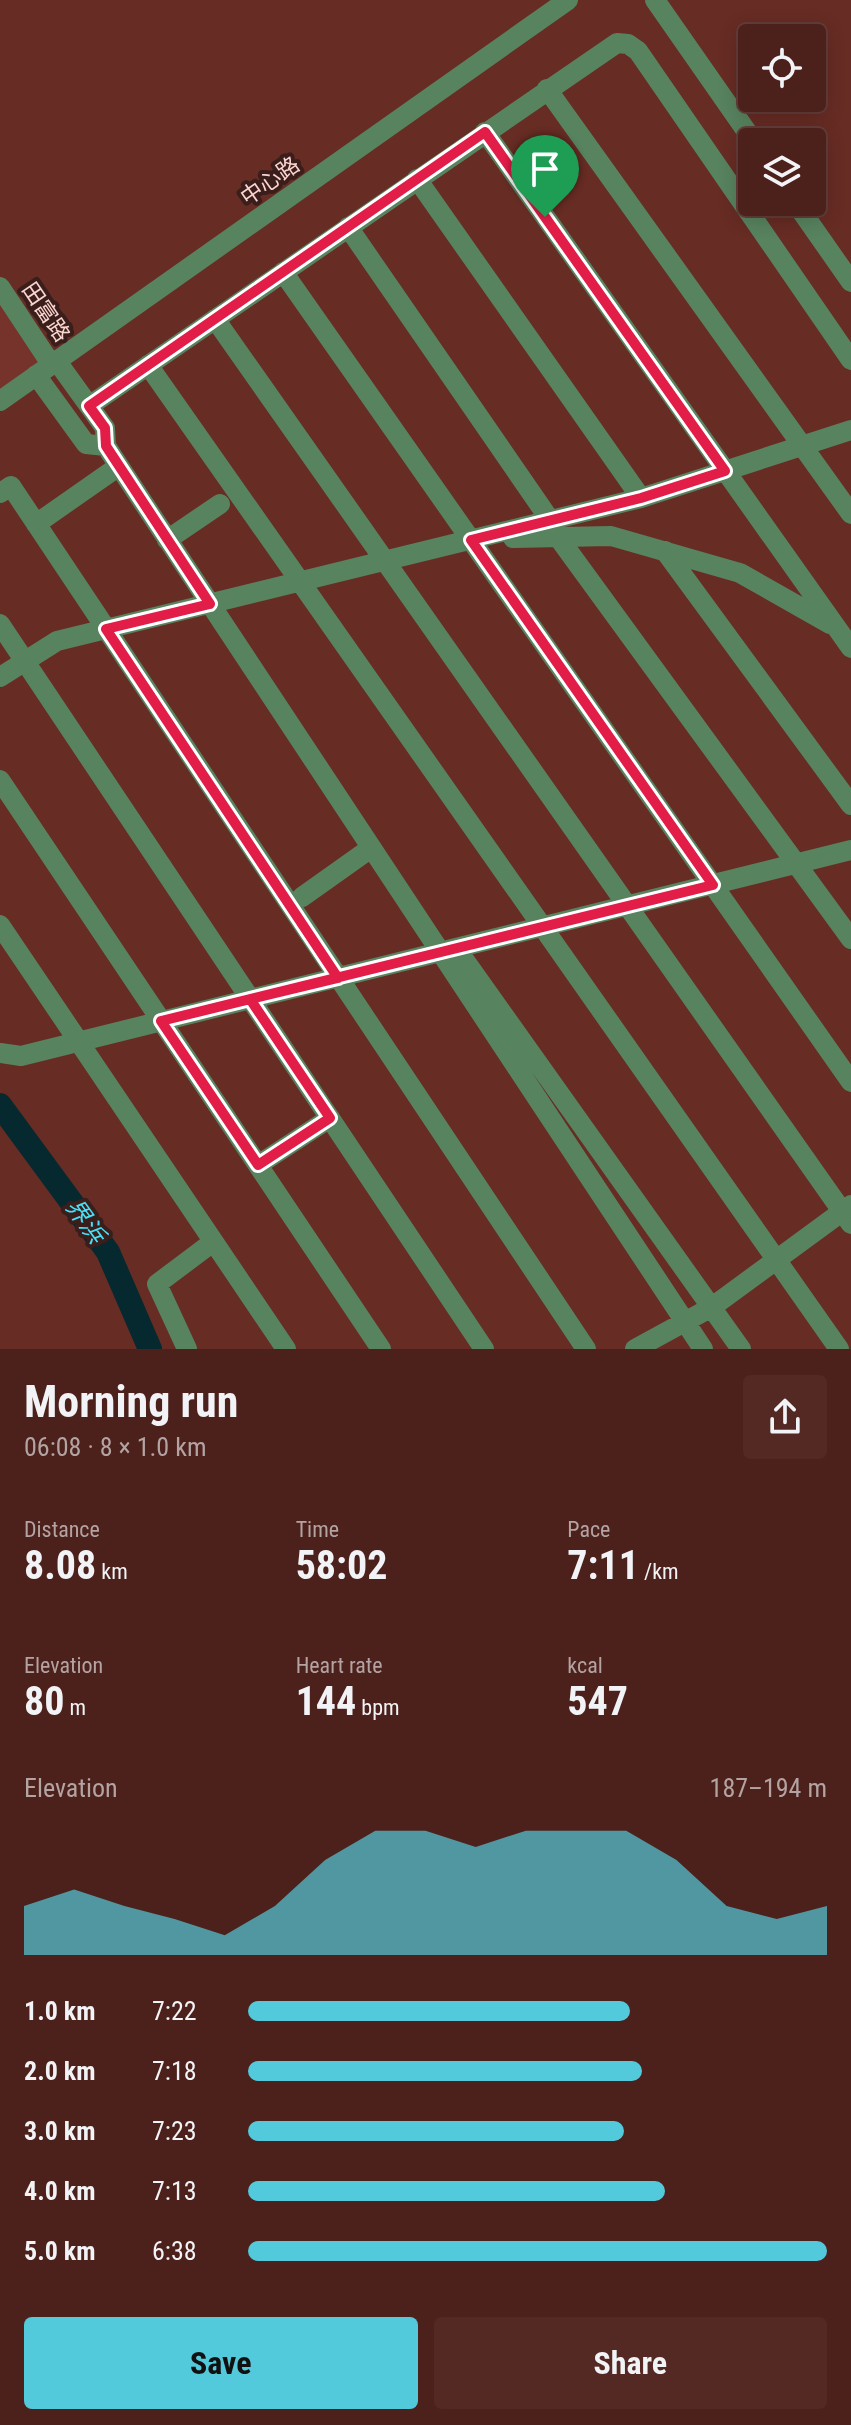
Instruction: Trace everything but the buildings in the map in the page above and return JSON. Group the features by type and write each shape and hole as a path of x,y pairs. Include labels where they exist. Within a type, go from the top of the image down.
{"street":[{"name":"中心路","path":"0,401 568,0"},
{"path":"655,0 744,128"},
{"path":"89,406 617,43 628,44 638,51 851,360"},
{"path":"547,89 851,514"},
{"path":"485,132 851,648"},
{"path":"417,179 641,498"},
{"path":"805,216 851,282"},
{"path":"348,227 554,529 851,939"},
{"path":"283,272 851,1082"},
{"name":"田富路","path":"0,287 48,366"},
{"path":"215,319 848,1214 712,1307 635,1349"},
{"path":"148,365 839,1349"},
{"path":"48,366 89,406 105,428 106,446 371,848 741,1349"},
{"path":"48,366 86,444 106,446"},
{"path":"0,677 57,641 471,540 554,529 851,430"},
{"path":"36,524 119,466"},
{"path":"0,493 11,486 586,1349"},
{"path":"167,540 220,504"},
{"path":"554,529 611,536 740,573 837,628"},
{"path":"665,551 851,805"},
{"path":"0,624 484,1349"},
{"path":"0,780 381,1349"},
{"path":"302,897 371,848"},
{"path":"0,1053 21,1056 851,850"},
{"path":"0,925 213,1242 275,1345"},
{"path":"448,950 703,1349"},
{"path":"258,1165 330,1118"},
{"path":"187,1349 157,1284 213,1242"}],"shaded area":[{"path":"0,282 59,368 0,408"}],"waterway":[{"name":"界浜","path":"0,1105 108,1252 150,1349"}],"route":[{"path":"545,217 485,132 89,406 105,428 106,446 210,604 106,629 338,978 250,999 330,1118 258,1165 161,1021 250,999 338,978 713,885 471,540 641,498 725,471 545,217"}]}
